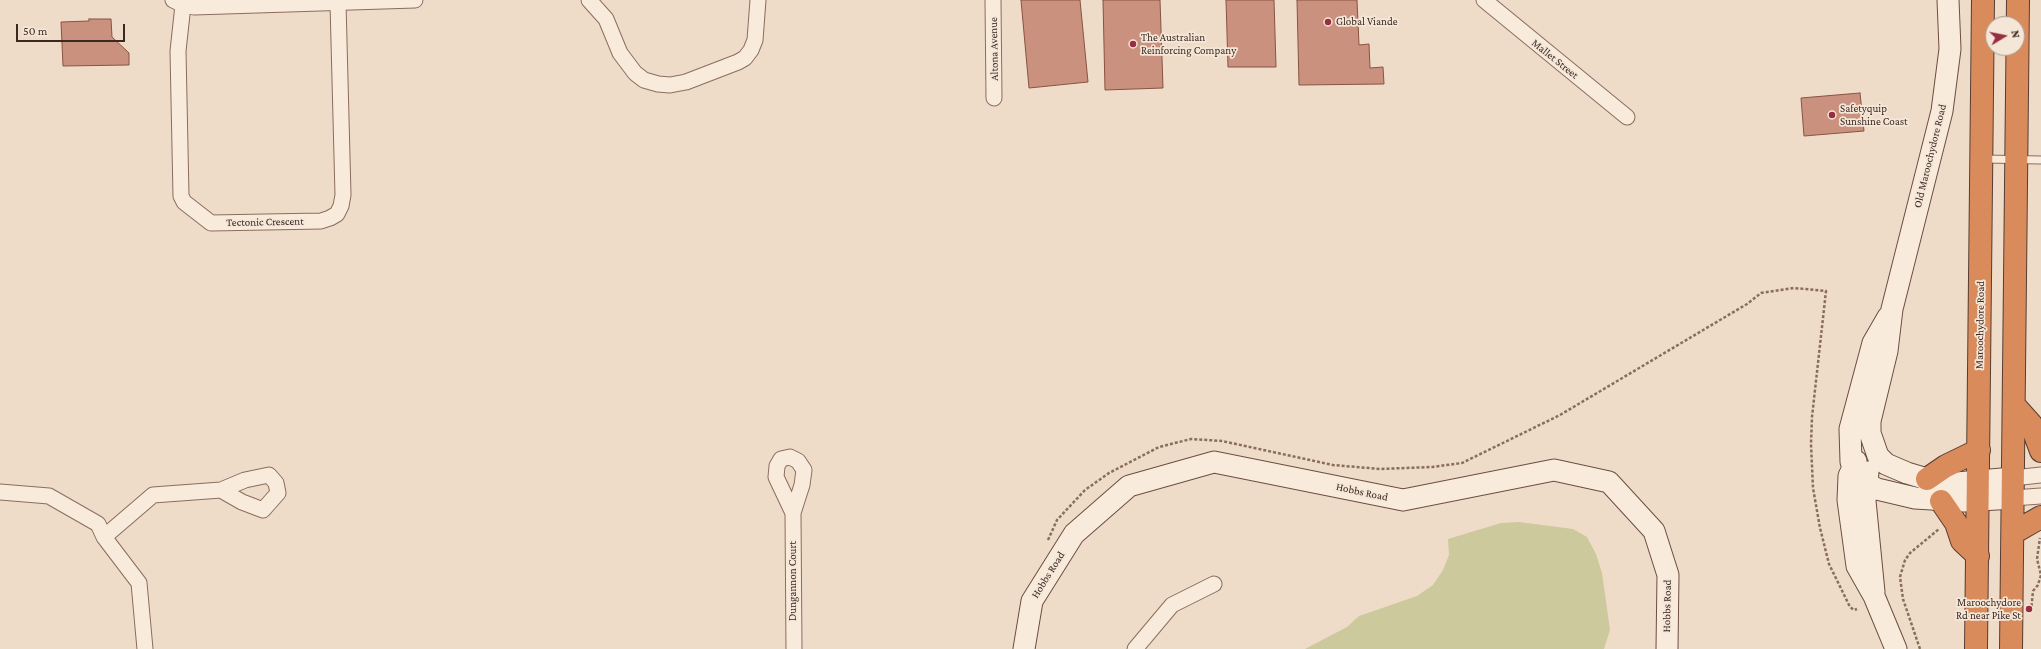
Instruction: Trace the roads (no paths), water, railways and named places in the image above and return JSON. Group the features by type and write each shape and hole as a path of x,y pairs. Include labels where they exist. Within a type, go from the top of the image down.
{"highway":[{"name":"Maroochydore Road","path":"1976,649 1984,0"},
{"path":"2011,649 2018,0"},
{"path":"2014,405 2031,424 2041,451"},
{"path":"1927,479 1946,466 1979,450"},
{"path":"1941,501 1956,523 1962,541 1978,556"},
{"path":"2013,533 2040,525"}],"street":[{"path":"178,2 205,7 415,0"},
{"path":"589,0 606,19 620,53 635,74 644,80 658,84 670,85 686,82 745,58 751,50 754,40 758,0"},
{"name":"Altona Avenue","path":"993,0 994,98"},
{"name":"Mallet Street","path":"1484,0 1627,117"},
{"name":"Old Maroochydore Road","path":"1874,596 1865,501 1866,483 1876,451 1869,427 1887,352 1892,309 1942,111 1950,49 1948,0"},
{"name":"Tectonic Crescent","path":"178,2 181,196 184,202 211,223 321,221 330,218 339,210 343,195 338,3"},
{"name":"Old Maroochydore Road","path":"1892,309 1873,342 1855,406 1849,441 1852,466 1849,476 1848,500 1853,547 1857,566 1874,596 1896,649"},
{"path":"1978,491 1927,479 1893,467 1876,451 1858,457 1852,466 1858,477 1866,483 1894,494 1941,501 1978,491 2013,488 2041,475"},
{"name":"Hobbs Road","path":"1024,649 1032,601 1074,534 1129,486 1214,462 1403,500 1554,470 1609,482 1654,531 1668,575 1667,649"},
{"path":"2013,488 2041,496"},
{"path":"104,537 153,494 221,490"},
{"path":"0,492 49,496 98,524 104,537 139,583 145,649"},
{"name":"Dungannon Court","path":"793,513 794,649"},
{"path":"1135,649 1172,605 1214,584"}],"lane":[{"path":"1982,159 2041,160"}],"place":[{"name":"Global Viande","path":"1328,22"},
{"name":"The Australian Reinforcing Company","path":"1133,44"},
{"name":"Safetyquip Sunshine Coast","path":"1832,115"},
{"name":"Maroochydore Rd near Pike St","path":"2029,609"}]}
